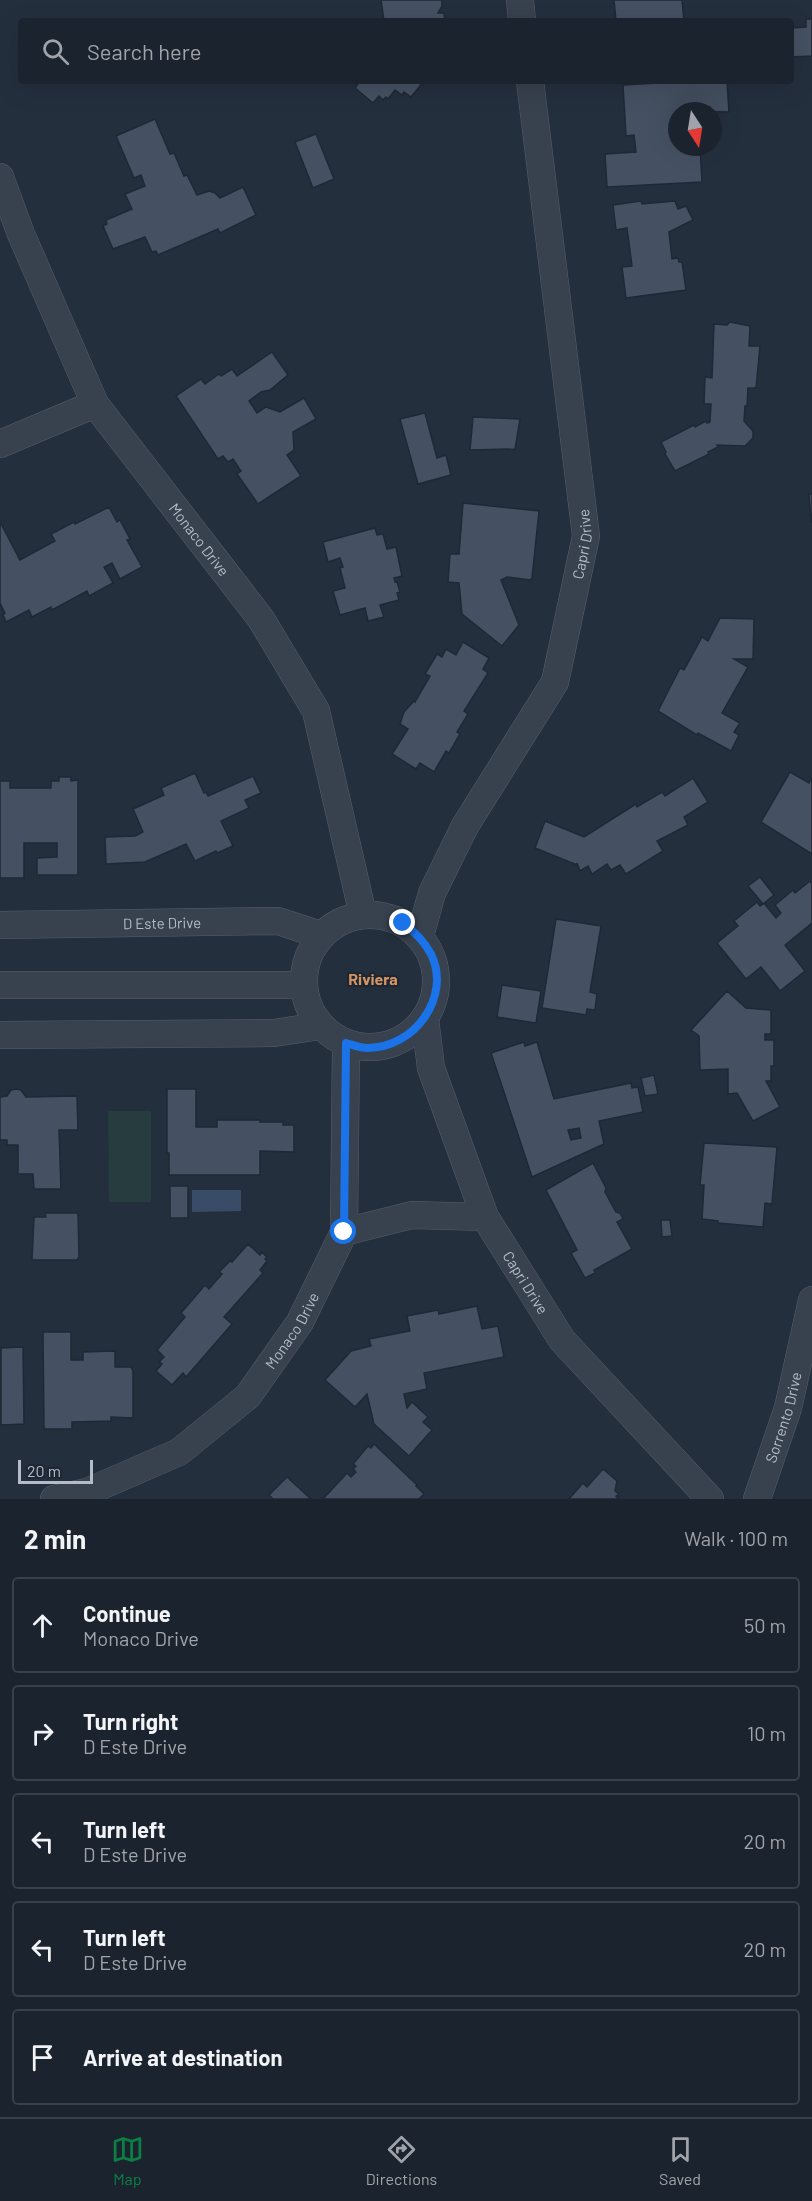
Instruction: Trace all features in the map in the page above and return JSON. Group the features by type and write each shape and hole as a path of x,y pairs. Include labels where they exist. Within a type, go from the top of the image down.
{"street":[{"path":"520,0 522,18"},
{"name":"Capri Drive","path":"420,936 432,893 465,826 555,682 586,536 530,84"},
{"name":"Monaco Drive","path":"0,177 21,234 94,404 261,619 316,711 363,915"},
{"path":"0,444 94,404"},
{"path":"363,915 384,916 403,923 420,936 432,955 437,977 435,999 425,1019 409,1035 390,1045 368,1048 346,1043 332,1036 320,1026 308,1007 303,984 304,967 321,935 333,925 347,918 363,915"},
{"name":"D Este Drive","path":"0,925 278,921 321,935"},
{"path":"0,985 303,984"},
{"name":"Capri Drive","path":"425,1019 431,1068 485,1217 562,1340 710,1499"},
{"path":"0,1035 274,1033 320,1026"},
{"name":"Monaco Drive","path":"54,1499 87,1492 179,1452 248,1396 300,1322 344,1232 346,1043"},
{"path":"344,1232 412,1215 485,1217"},
{"name":"Sorrento Drive","path":"757,1499 788,1408 812,1300"}],"green space":[{"path":"108,1111 151,1111 151,1202 109,1202"}],"water":[{"path":"192,1190 241,1190 241,1211 192,1212"}],"building":[{"path":"381,0 442,0 438,13 444,13 445,18 384,18"},
{"path":"614,0 682,0 684,18 616,18"},
{"path":"806,19 812,19 812,56 794,57 794,28 806,27"},
{"path":"358,84 422,84 411,97 395,90 388,99 386,97 383,100 379,96 373,103 355,88"},
{"path":"727,84 729,112 722,112 722,102 668,102 668,156 701,156 702,182 607,187 605,154 636,152 634,135 626,136 623,85"},
{"path":"155,119 170,154 174,153 184,176 187,175 197,195 209,191 220,198 243,187 256,215 220,233 218,229 158,255 156,251 152,252 145,237 113,249 103,226 107,224 106,220 132,209 125,194 145,186 141,175 134,178 116,136"},
{"path":"316,134 334,179 313,188 295,142"},
{"path":"641,201 642,204 675,201 678,209 686,206 693,220 669,232 672,259 678,258 679,262 682,262 686,290 626,298 622,267 632,266 627,228 616,230 613,205"},
{"path":"730,322 750,326 749,346 760,346 756,388 748,388 747,406 745,406 744,421 753,431 753,438 745,446 717,445 718,447 708,452 709,454 675,471 661,442 694,425 695,427 706,421 710,422 711,404 704,404 705,377 712,378 714,324 727,325"},
{"path":"272,352 288,375 270,390 261,392 249,401 257,413 266,407 280,412 304,398 316,419 293,432 294,450 287,455 301,476 258,504 237,474 241,471 233,459 228,462 223,456 218,459 176,396 201,379 205,384 219,374 221,376 232,369 237,376"},
{"path":"425,413 437,458 446,455 451,475 418,484 400,419"},
{"path":"473,417 520,419 515,449 470,450"},
{"path":"809,494 812,494 812,522 811,522"},
{"path":"463,503 539,511 532,578 530,580 507,577 501,580 519,625 502,646 462,614 459,583 448,582 450,554 459,554"},
{"path":"109,507 117,522 120,520 130,539 127,540 142,567 120,579 112,563 104,567 113,583 89,596 87,591 52,610 51,607 32,617 29,610 6,622 0,603 0,522 20,560 55,541 51,534"},
{"path":"375,528 377,535 383,534 387,549 396,547 402,576 394,578 400,592 397,593 399,600 380,605 384,617 368,621 365,608 340,615 333,591 345,588 340,568 343,567 340,558 328,562 323,542"},
{"path":"720,618 754,619 753,659 734,659 748,667 722,713 740,723 734,732 739,735 731,751 698,733 697,735 658,711 680,668 684,670 702,637 708,641"},
{"path":"463,642 489,658 483,669 488,673 464,711 468,714 457,732 460,734 449,753 446,751 434,772 420,763 416,769 392,754 408,729 400,724 404,712 415,702 430,676 425,674 437,654 442,657 446,649 456,655"},
{"path":"790,772 809,783 812,777 812,854 761,822"},
{"path":"195,773 204,793 206,792 208,796 253,776 261,793 245,800 249,808 221,821 233,846 195,861 186,844 145,862 106,864 105,837 135,836 143,832 133,809 164,795 161,788"},
{"path":"59,777 71,777 71,781 78,780 78,875 37,875 37,858 57,857 57,843 24,843 24,878 0,878 0,781 10,781 10,788 51,788 51,781 59,781"},
{"path":"693,778 708,802 684,817 688,825 657,841 663,851 626,874 620,865 611,870 607,864 592,874 588,866 580,871 577,863 577,865 535,848 545,821 584,837 636,804 637,807 662,792 665,796"},
{"path":"760,877 774,895 764,903 776,918 781,913 775,905 793,890 795,893 810,881 812,884 812,923 785,945 805,971 780,991 761,967 746,979 717,943 738,926 734,921 757,902 760,906 763,904 748,886"},
{"path":"556,919 601,926 590,992 597,994 595,1010 587,1009 586,1015 542,1008"},
{"path":"502,985 541,991 536,1023 497,1017"},
{"path":"727,991 746,1008 771,1010 771,1034 765,1034 765,1040 774,1040 774,1066 771,1066 771,1081 766,1081 780,1107 753,1121 737,1093 728,1094 728,1069 700,1070 699,1036 691,1030"},
{"path":"524,1042 525,1046 537,1042 554,1099 631,1083 632,1088 638,1087 643,1112 599,1121 604,1144 532,1177 491,1053","holes":["579,1128 581,1138 571,1140 568,1130"]},
{"path":"654,1075 658,1094 645,1096 641,1078"},
{"path":"167,1089 196,1089 196,1127 217,1127 217,1120 260,1120 260,1122 283,1122 283,1125 294,1125 294,1152 260,1151 260,1175 169,1175"},
{"path":"11,1090 21,1090 26,1097 77,1096 78,1130 59,1130 61,1189 34,1189 33,1174 18,1174 18,1145 7,1145 7,1140 0,1140 0,1097 7,1096"},
{"path":"704,1143 777,1147 772,1204 765,1203 763,1227 718,1223 718,1221 702,1219 704,1185 700,1185"},
{"path":"593,1163 606,1188 605,1192 616,1212 620,1213 623,1219 617,1222 632,1249 594,1270 595,1273 585,1278 571,1253 577,1250 546,1190"},
{"path":"170,1186 188,1186 188,1218 170,1218"},
{"path":"45,1213 78,1213 79,1257 77,1260 32,1260 34,1217 46,1217"},
{"path":"661,1220 670,1220 672,1236 662,1237"},
{"path":"248,1244 260,1255 262,1252 267,1257 265,1259 267,1261 260,1270 263,1273 224,1317 232,1324 186,1377 183,1373 172,1385 156,1371 162,1364 159,1362 164,1357 157,1350 185,1317 181,1313 205,1285 209,1289 222,1274 219,1272 230,1261 232,1262"},
{"path":"477,1306 482,1329 498,1326 504,1357 424,1373 427,1389 404,1394 407,1408 412,1402 428,1417 423,1422 432,1430 409,1456 374,1424 367,1394 355,1407 325,1380 351,1351 371,1346 369,1339 410,1331 407,1316 438,1310 439,1314"},
{"path":"43,1332 71,1332 71,1360 83,1360 83,1352 115,1351 115,1367 131,1367 133,1371 133,1418 111,1417 111,1421 72,1422 72,1429 44,1429"},
{"path":"23,1347 24,1424 1,1425 1,1348"},
{"path":"374,1444 424,1494 419,1499 323,1499 347,1473 351,1477 356,1472 353,1469 356,1466 353,1464 368,1446 371,1448"},
{"path":"603,1469 617,1481 615,1491 619,1494 616,1496 619,1499 569,1499 583,1483 587,1487"},
{"path":"287,1477 311,1499 273,1499 269,1495"}],"district":[{"name":"Riviera","path":"373,978"}],"route":[{"path":"344,1232 346,1043 368,1048 390,1045 409,1035 425,1019 435,999 437,977 432,955 420,936 403,923"}]}
